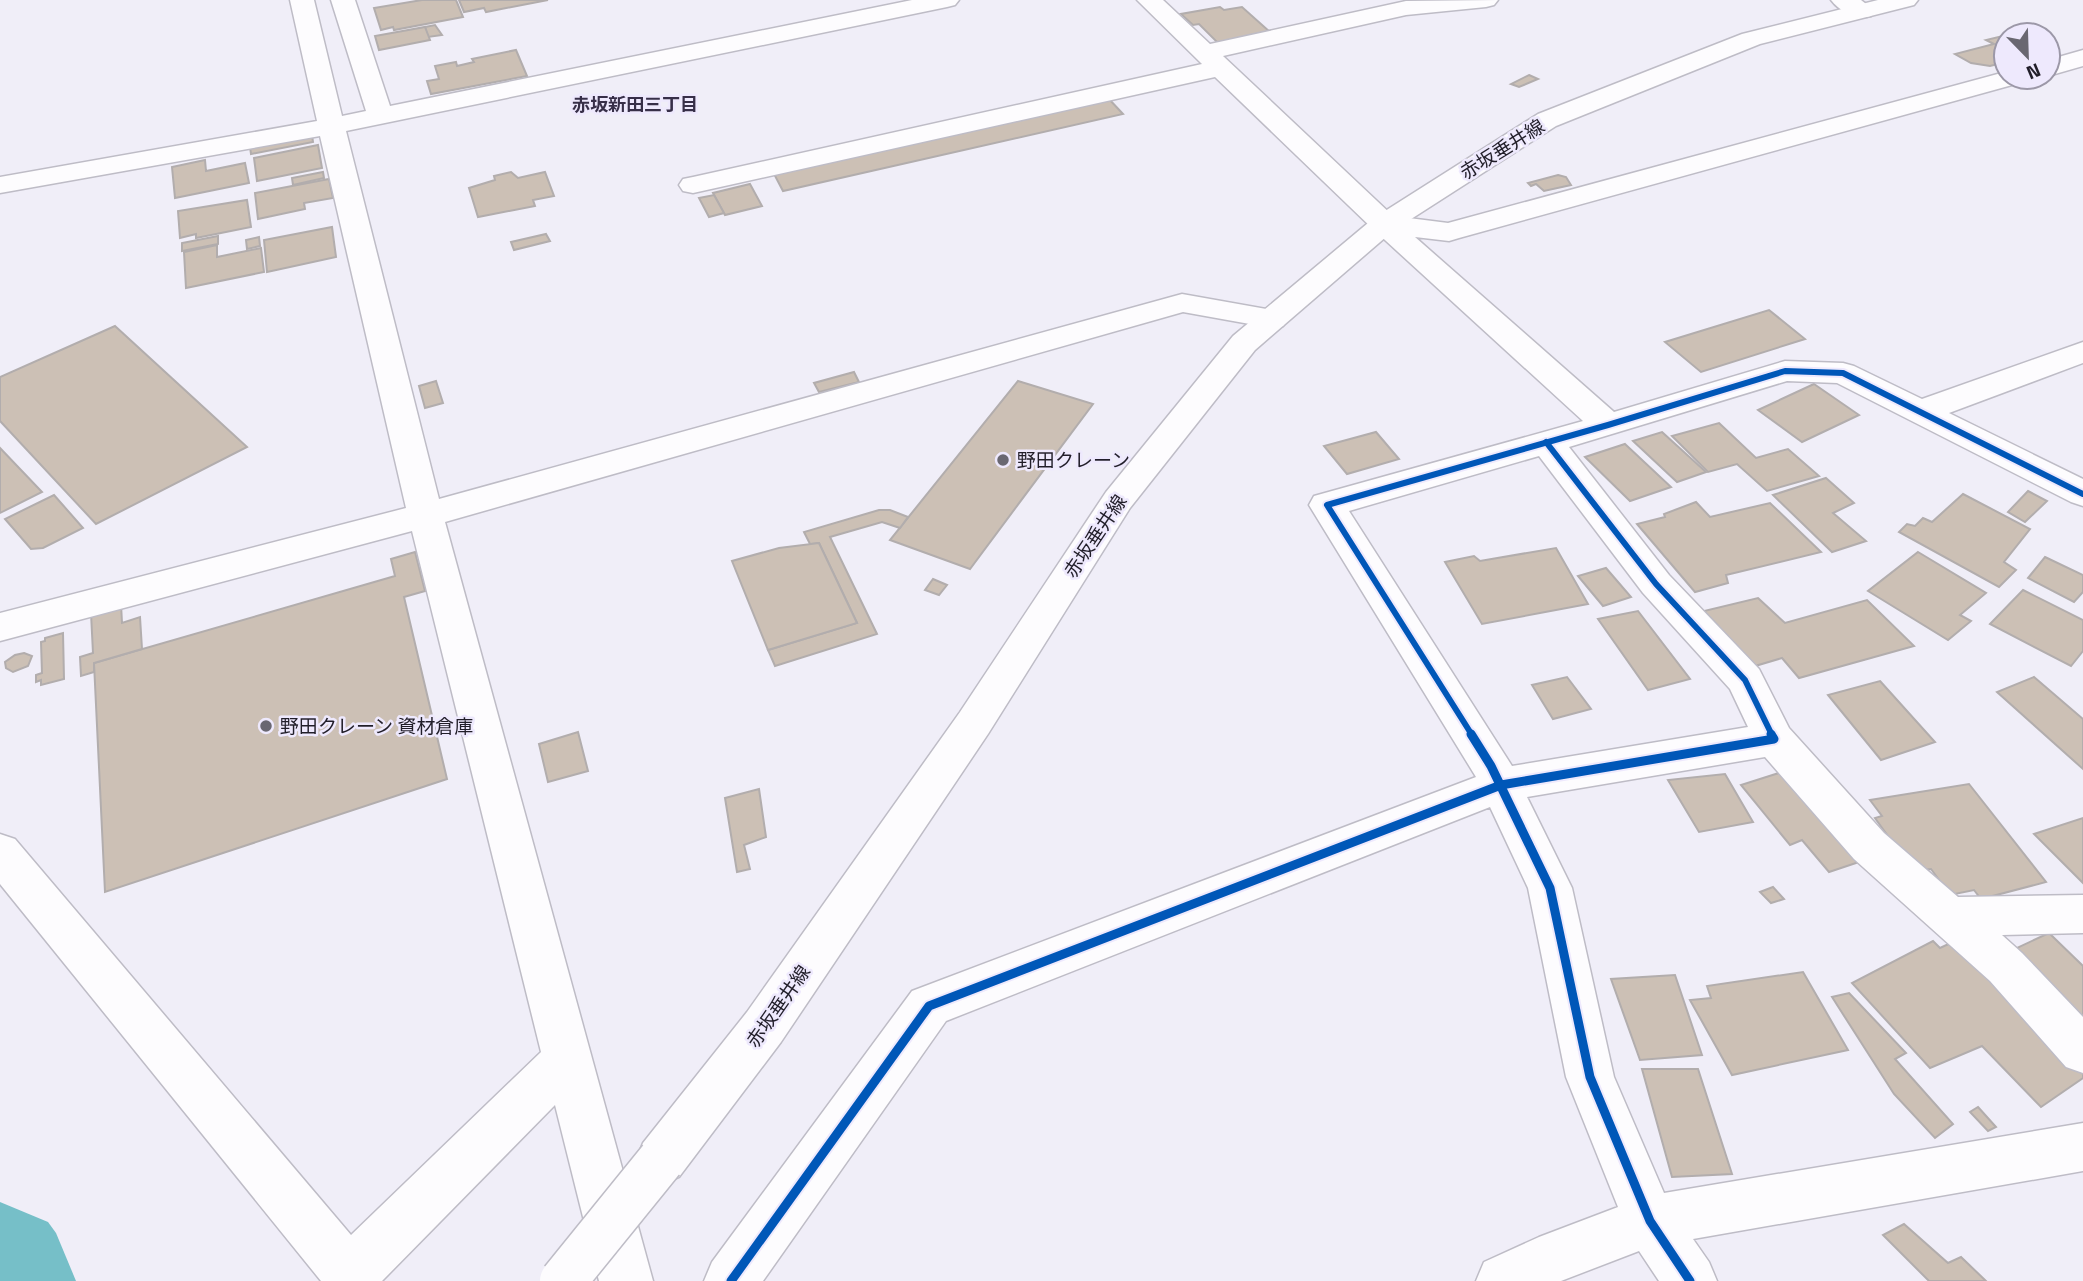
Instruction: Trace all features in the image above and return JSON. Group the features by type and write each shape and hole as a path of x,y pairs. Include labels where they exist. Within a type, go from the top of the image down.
{"street":[{"path":"302,0 427,515 625,1281"},
{"path":"343,0 380,116"},
{"path":"0,185 331,126 947,0"},
{"path":"1149,0 1384,224 1608,425"},
{"path":"693,184 1212,60 1406,8 1486,0"},
{"name":"赤坂垂井線","path":"564,1281 764,1027 974,723 1118,500 1244,343 1384,224 1547,120 1751,39 1853,5 1906,0"},
{"path":"2062,64 2083,58"},
{"path":"1384,224 1449,232 1992,83"},
{"path":"0,627 427,515 1182,303 1272,319"},
{"path":"1919,412 2083,352"},
{"path":"1690,1281 1650,1221 1590,1077 1550,888 1501,785 1327,505 1786,371 1843,373 2083,494"},
{"path":"1546,442 1656,584 1745,680 1774,739 1869,846 2006,967 2083,1051"},
{"path":"731,1281 929,1006 1501,785 1774,739"},
{"path":"0,852 352,1278 567,1059"},
{"path":"1948,917 2083,914"},
{"path":"1503,1281 1539,1263 1650,1221 2083,1147"}],"building":[{"path":"422,0 456,0 463,17 381,30 374,8"},
{"path":"459,0 548,0 486,12 484,8 464,12"},
{"path":"1220,7 1224,10 1242,7 1270,32 1218,43 1199,24 1193,25 1181,14"},
{"path":"435,25 442,35 428,37 425,27"},
{"path":"425,27 430,40 379,50 375,36"},
{"path":"1992,45 1992,66 1971,63 1955,54"},
{"path":"516,50 527,76 431,94 427,81 439,79 435,66 456,62 457,66 474,62 472,59"},
{"path":"1529,75 1538,79 1519,87 1511,84"},
{"path":"1108,98 1123,114 783,191 773,172"},
{"path":"312,135 313,142 251,154 250,147"},
{"path":"318,145 322,168 257,181 254,158"},
{"path":"205,160 206,171 245,163 249,183 175,198 172,167"},
{"path":"323,172 324,178 293,185 292,178"},
{"path":"511,172 518,178 545,172 554,196 533,200 535,206 478,217 469,188 495,180 494,176"},
{"path":"1558,175 1566,177 1571,185 1544,191 1536,184 1531,186 1528,183"},
{"path":"329,179 333,198 304,203 305,209 258,219 255,193"},
{"path":"750,184 762,206 725,215 713,193"},
{"path":"714,195 724,213 709,217 699,198"},
{"path":"247,200 251,227 196,238 196,234 180,238 178,211"},
{"path":"332,227 336,257 267,272 264,240"},
{"path":"546,234 550,241 514,250 511,242"},
{"path":"218,236 218,244 182,251 182,243"},
{"path":"259,237 260,246 247,249 246,240"},
{"path":"217,245 217,257 261,248 264,272 186,288 184,252"},
{"path":"1769,310 1805,339 1701,372 1665,342"},
{"path":"115,326 247,447 96,524 0,421 0,377"},
{"path":"854,372 859,382 819,392 814,383"},
{"path":"436,381 443,403 425,408 419,386"},
{"name":"野田クレーン","path":"1018,381 1093,404 970,569 890,540"},
{"path":"1814,384 1859,415 1802,442 1758,410"},
{"path":"1719,423 1756,458 1788,449 1819,476 1767,491 1737,464 1708,472 1672,436"},
{"path":"1376,432 1399,459 1347,474 1324,446"},
{"path":"1662,432 1706,472 1677,482 1633,441"},
{"path":"1625,444 1671,487 1630,501 1585,457"},
{"path":"0,448 42,492 0,513"},
{"path":"1826,478 1854,503 1833,513 1866,541 1832,552 1773,495"},
{"path":"2028,491 2047,501 2025,522 2008,512"},
{"path":"1963,494 2030,529 2004,562 2016,570 1999,587 1899,532 1907,524 1915,526 1923,518 1932,522"},
{"path":"54,495 83,528 43,548 31,549 5,519"},
{"path":"1696,502 1710,517 1770,503 1821,552 1726,575 1728,583 1695,592 1637,524 1665,517 1664,514"},
{"path":"879,510 890,510 908,517 900,528 882,522 830,537 877,634 775,666 768,650 857,623 819,543 810,544 804,532"},
{"path":"819,543 857,623 768,650 732,561 779,548"},
{"path":"1556,548 1588,604 1482,624 1445,562 1474,556 1480,561"},
{"name":"野田クレーン 資材倉庫","path":"415,552 425,591 404,597 447,779 105,892 94,663 395,576 391,559"},
{"path":"1918,552 1986,593 1960,615 1971,621 1948,640 1868,591"},
{"path":"2045,557 2083,575 2083,592 2074,602 2028,578"},
{"path":"1606,568 1631,597 1603,606 1578,576"},
{"path":"933,579 947,585 939,595 925,590"},
{"path":"2023,590 2083,620 2083,651 2071,666 1990,624"},
{"path":"1758,598 1785,623 1867,600 1914,646 1799,678 1782,658 1755,666 1704,611"},
{"path":"121,604 122,623 140,617 142,649 94,663 94,672 81,676 80,657 93,653 91,613"},
{"path":"1638,611 1690,679 1648,690 1598,619"},
{"path":"63,633 64,679 41,685 41,680 36,682 36,675 42,673 41,642 45,641 45,638"},
{"path":"24,653 32,656 28,666 13,672 6,668 5,662"},
{"path":"1567,677 1591,709 1553,719 1532,685"},
{"path":"2034,677 2083,719 2083,769 1997,692"},
{"path":"1880,681 1935,742 1881,760 1828,695"},
{"path":"578,732 588,771 548,782 539,744"},
{"path":"1785,771 1862,861 1829,872 1802,840 1790,845 1741,785"},
{"path":"1725,774 1753,822 1699,832 1668,780"},
{"path":"1969,784 2046,882 1981,899 1974,890 1950,895 1931,869 1913,871 1875,818 1882,816 1870,800"},
{"path":"759,789 766,837 744,845 750,869 737,872 725,798"},
{"path":"2083,818 2083,883 2034,834"},
{"path":"1773,887 1784,899 1771,903 1760,892"},
{"path":"2049,933 2083,966 2083,1033 2004,954"},
{"path":"1933,941 1940,948 1955,941 2083,1074 2083,1078 2041,1107 1982,1046 1930,1068 1852,983"},
{"path":"1803,972 1848,1050 1732,1075 1690,1000 1711,998 1707,986"},
{"path":"1675,975 1702,1055 1640,1060 1611,979"},
{"path":"1849,993 1906,1053 1895,1059 1953,1124 1935,1138 1894,1094 1832,997"},
{"path":"1642,1069 1698,1069 1732,1174 1672,1177"},
{"path":"1978,1107 1996,1127 1988,1131 1970,1112"},
{"path":"1904,1224 1948,1263 1961,1257 1986,1281 1929,1281 1883,1235"}],"waterway":[{"path":"0,1270 8,1281"}],"cycle path":[{"path":"1690,1281 1650,1221 1590,1077 1550,888 1491,766 1327,505 1608,425 1785,371 1843,373 2083,494"},
{"path":"731,1281 929,1006 1501,785 1774,739 1745,680 1656,584 1546,442"}],"place":[{"name":"野田クレーン","path":"1003,460"},
{"name":"野田クレーン 資材倉庫","path":"266,726"}],"district":[{"name":"赤坂新田三丁目","path":"635,105"}]}
